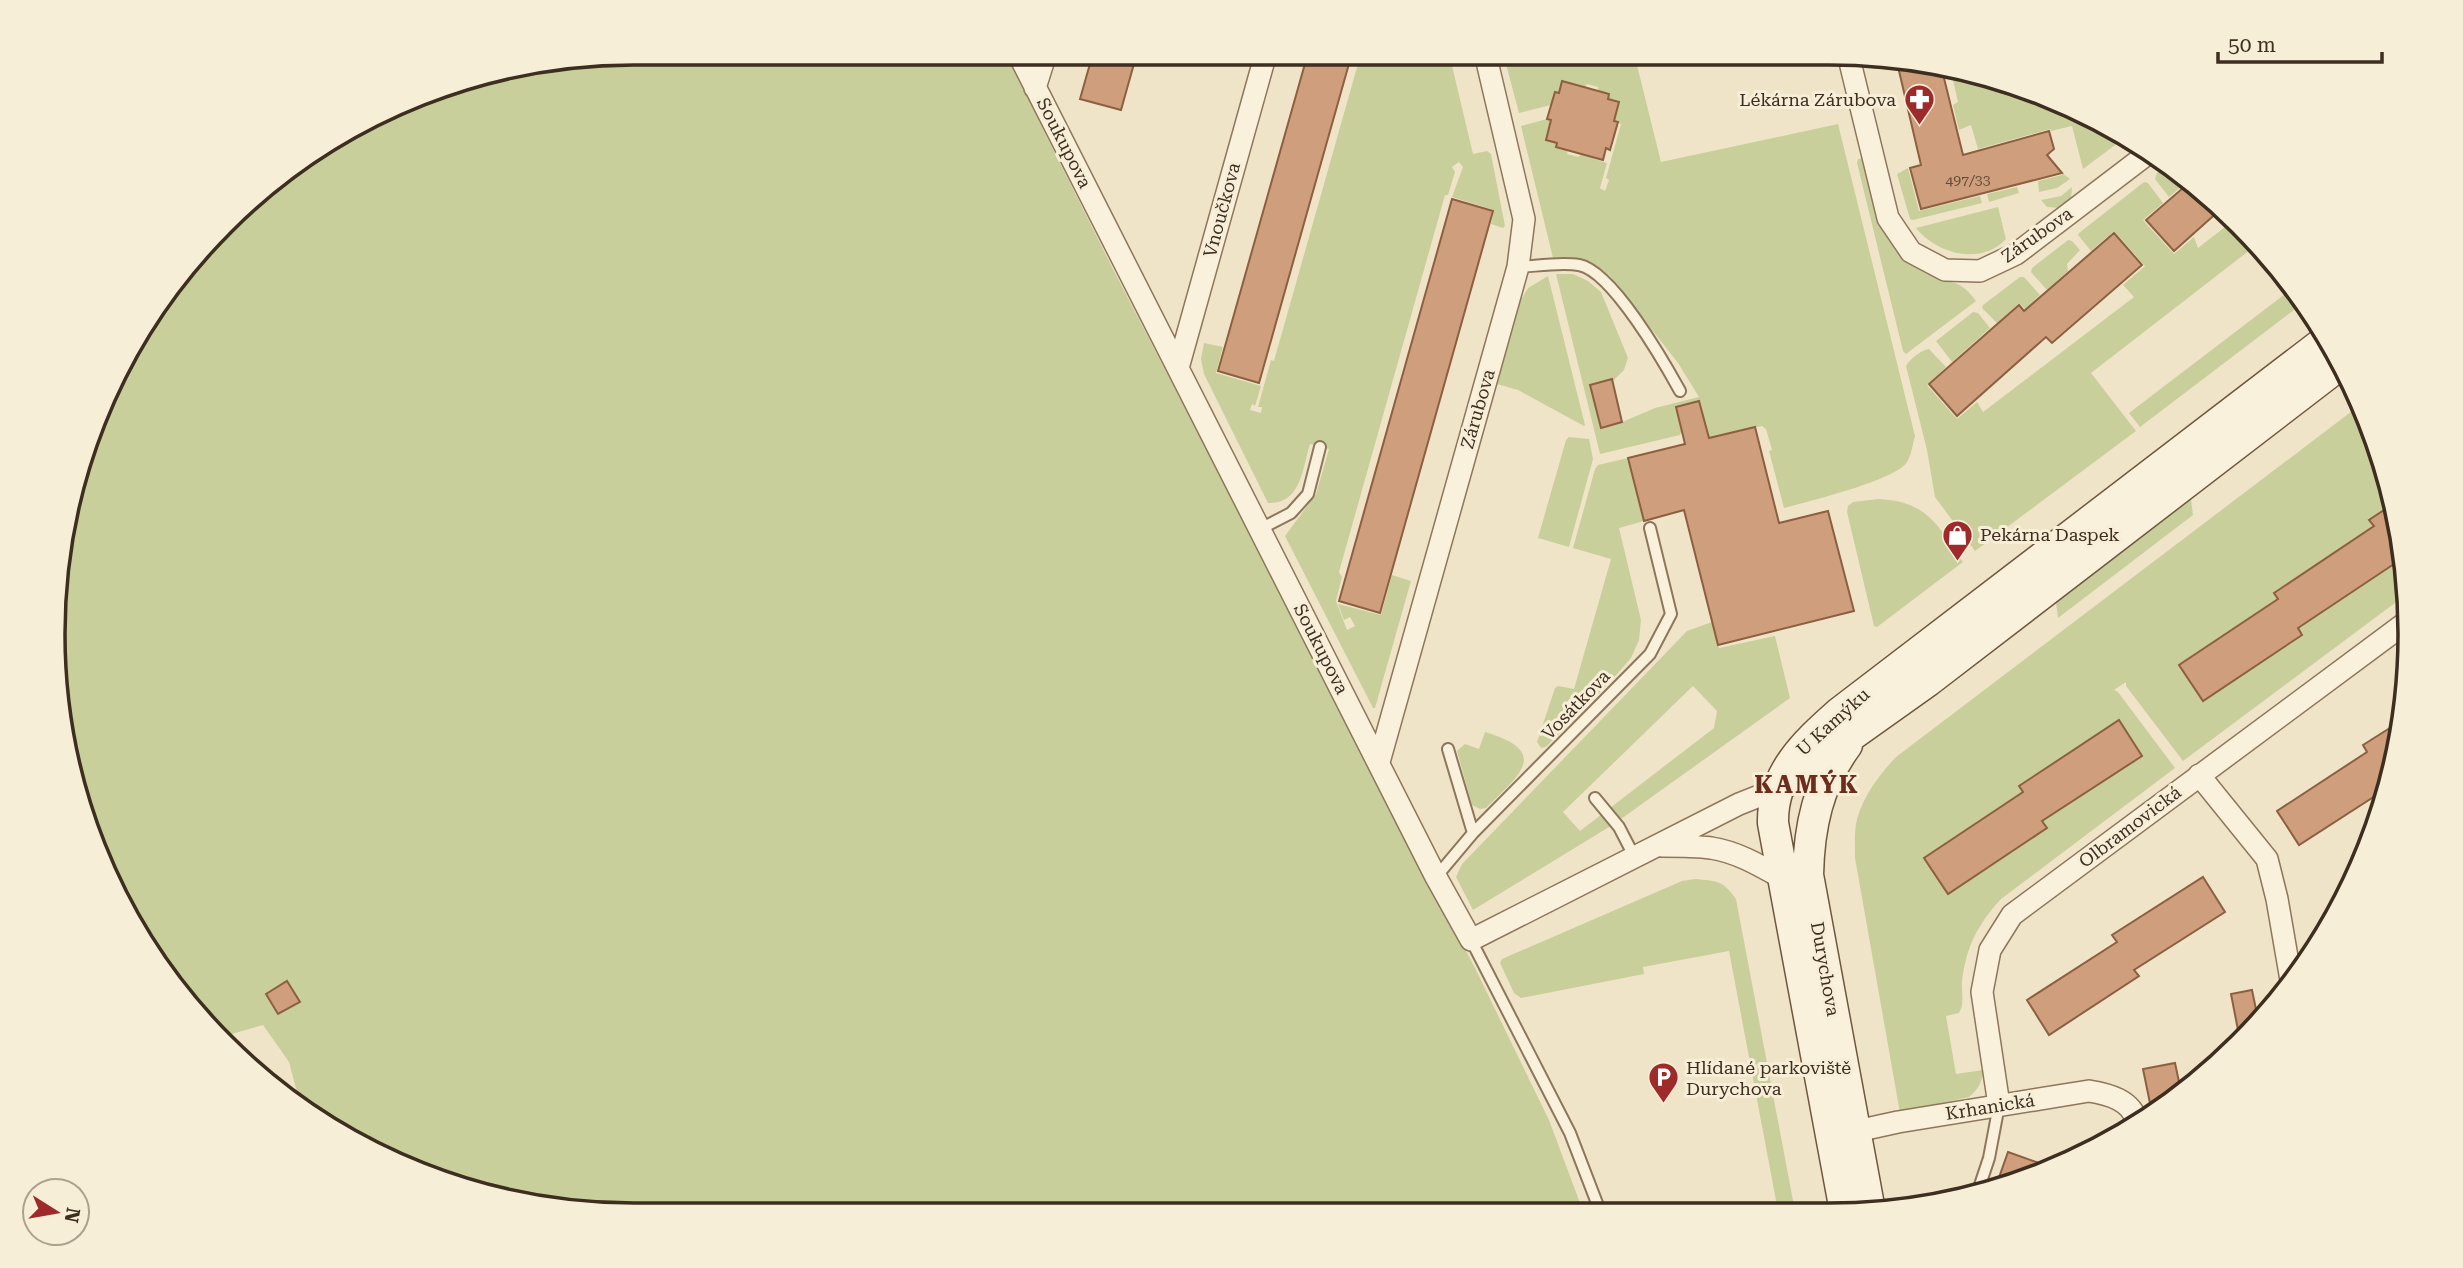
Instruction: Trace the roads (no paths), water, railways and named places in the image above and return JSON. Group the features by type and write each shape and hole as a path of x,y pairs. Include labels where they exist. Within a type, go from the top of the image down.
{"street":[{"name":"Soukupova","path":"1024,65 1436,877 1471,940"},
{"path":"1035,88 1042,65"},
{"name":"Vnoučkova","path":"1178,368 1263,65"},
{"name":"Zárubova","path":"1379,762 1518,267 1524,219 1488,65"},
{"name":"Zárubova","path":"1851,66 1888,218 1911,252 1945,270 1980,271 2016,254 2141,159"},
{"name":"U Kamýku","path":"1777,789 1803,745 1839,713 2320,345"},
{"name":"U Kamýku","path":"1777,789 1853,736 2333,370"},
{"name":"Olbramovická","path":"1999,1105 1982,992 1990,950 2012,915 2398,628"},
{"name":"Durychova","path":"1853,736 1833,766 1818,798 1808,845 1795,876 1843,1134 1867,1202"},
{"path":"2199,775 2267,859 2289,969"},
{"path":"1471,940 1739,804 1777,789 1797,832 1795,876 1711,848 1660,846"},
{"name":"Krhanická","path":"1843,1134 2089,1091 2104,1093 2124,1102 2134,1114"},
{"name":"Durychova","path":"1843,1134 1844,1203"}],"lane":[{"path":"1518,267 1581,265 1605,280 1657,350 1680,391"},
{"path":"1260,528 1291,513 1308,494 1320,447"},
{"name":"Vosátkova","path":"1436,877 1473,833 1650,654 1671,614 1650,528"},
{"path":"1448,749 1473,833"},
{"path":"1595,798 1619,827 1635,858"},
{"path":"1471,940 1570,1133 1597,1203"},
{"path":"1981,1183 1989,1158 1999,1105"}],"place":[{"name":"Lékárna Zárubova","path":"1919,127"},
{"name":"Pekárna Daspek","path":"1957,562"},
{"name":"Hlídané parkoviště Durychova","path":"1663,1105"}],"district":[{"name":"KAMÝK","path":"1807,785"}]}
